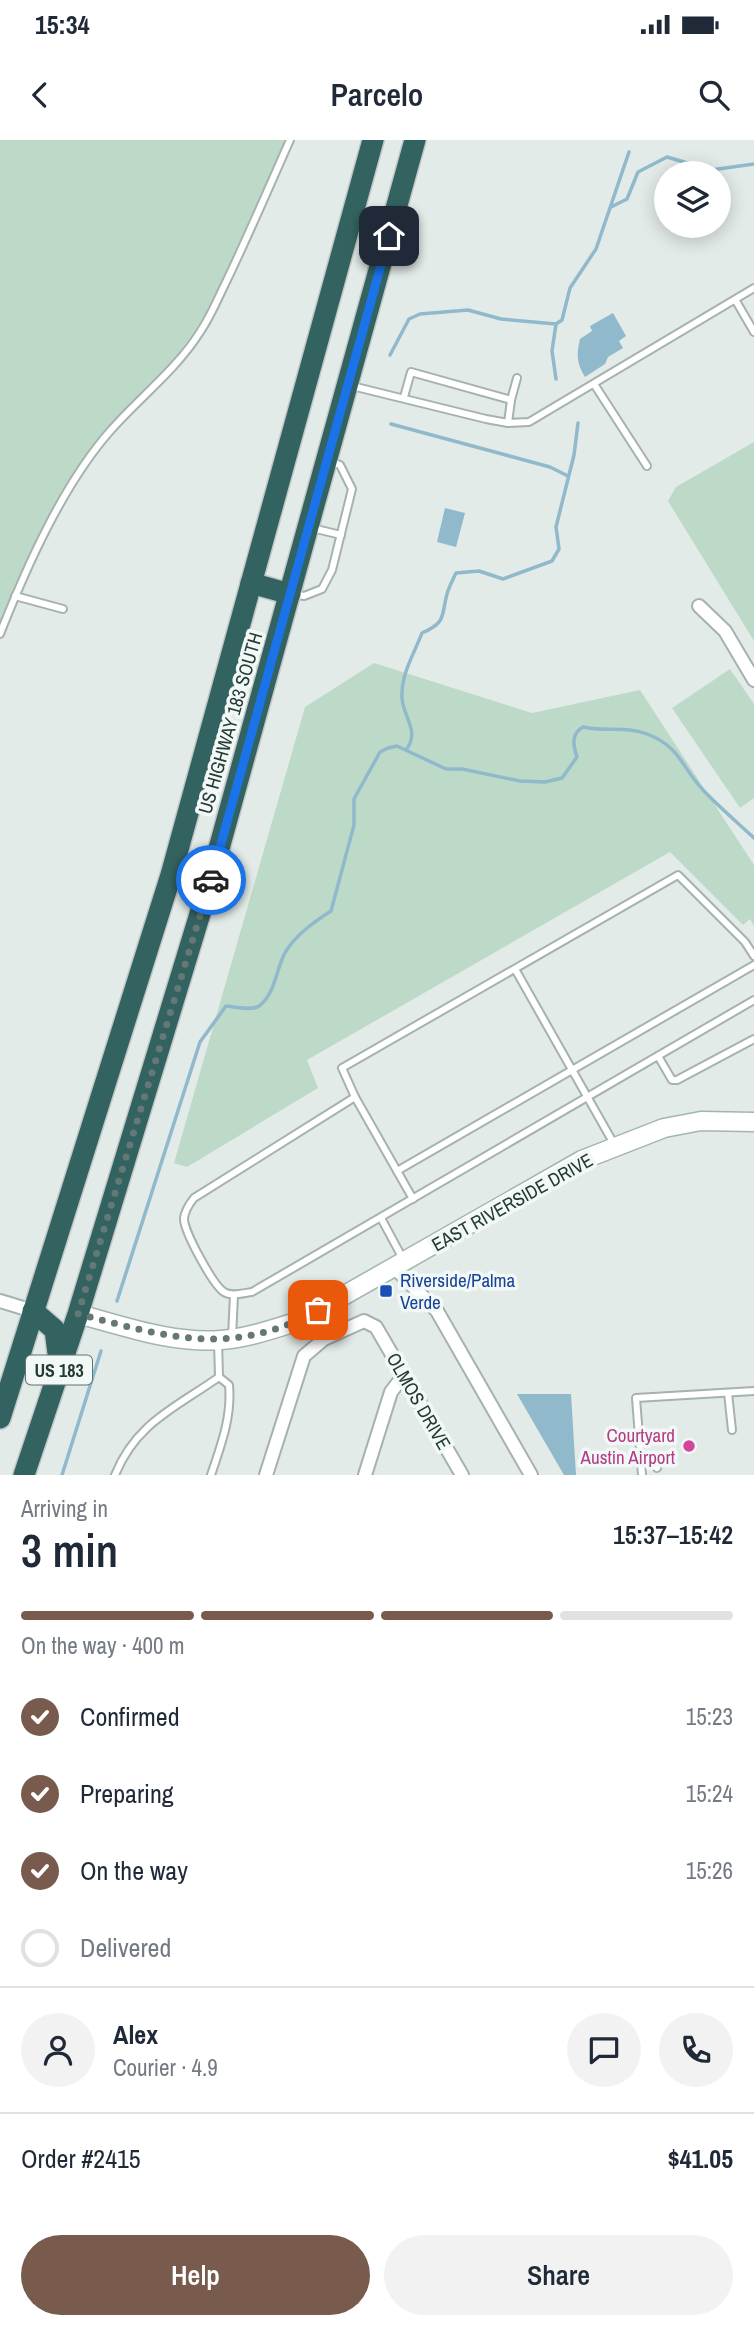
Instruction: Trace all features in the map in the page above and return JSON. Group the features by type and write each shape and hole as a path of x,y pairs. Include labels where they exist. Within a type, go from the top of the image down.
{"highway":[{"name":"US HIGHWAY 183 SOUTH","path":"0,1418 172,875 373,140"},
{"name":"US HIGHWAY 183 SOUTH","path":"24,1475 78,1314 210,881 415,140"},
{"path":"251,583 290,594"},
{"path":"44,1277 53,1308 61,1313 78,1314"},
{"path":"33,1311 55,1330 60,1369"}],"main road":[{"name":"EAST RIVERSIDE DRIVE","path":"78,1314 168,1336 225,1340 262,1333 299,1321 582,1160 664,1128 701,1122 754,1122"}],"street":[{"path":"699,606 725,631 754,680"},
{"path":"400,1265 437,1311 531,1475"},
{"path":"0,1301 33,1311"},
{"name":"OLMOS DRIVE","path":"266,1475 304,1356 324,1339 364,1321 376,1326 462,1475"},
{"path":"365,1475 391,1392 404,1375"}],"lane":[{"path":"0,634 15,596 63,500 89,459 111,430 162,380 201,331 290,140"},
{"path":"348,385 508,423 529,422 754,288"},
{"path":"736,301 754,332"},
{"path":"404,397 411,372 511,400"},
{"path":"508,423 517,378"},
{"path":"594,384 647,466"},
{"path":"290,594 303,596 322,589 332,570 352,489 340,465 327,460"},
{"path":"308,527 341,535"},
{"path":"15,596 63,609"},
{"path":"413,1199 355,1097 342,1068 678,875 745,942 754,956"},
{"path":"397,1171 754,965"},
{"path":"515,968 615,1146"},
{"path":"355,1097 194,1198 189,1205 184,1218 185,1229 223,1291 234,1295 252,1292 754,1000"},
{"path":"658,1056 672,1080 677,1080 754,1039"},
{"path":"381,1218 400,1265"},
{"path":"116,1475 128,1447 145,1427 219,1377 234,1295"},
{"path":"211,1475 229,1411 229,1385 219,1377"},
{"path":"642,1475 636,1398 754,1391"},
{"path":"729,1393 732,1430"},
{"path":"641,1458 652,1462 657,1468"}],"green space":[{"path":"0,140 287,140 206,315 160,378 108,427 85,458 60,499 13,594 0,627"},
{"path":"754,442 754,641 668,501 676,487"},
{"path":"374,663 532,713 640,690 754,865 754,926 750,919 743,925 670,852 307,1060 318,1088 187,1167 174,1163 305,707"},
{"path":"730,669 754,704 754,798 740,808 672,708"}],"water":[{"path":"613,313 626,336 619,341 623,348 585,377 578,359 580,339 592,331 590,326"},
{"path":"445,508 465,513 456,547 437,542"},
{"path":"517,1394 571,1394 576,1475 564,1475"}],"waterway":[{"path":"556,379 552,351 556,324 562,320 570,288 596,249 629,152"},
{"path":"611,207 627,199 638,172 667,157 711,170 754,164"},
{"path":"390,355 409,319 420,314 468,310 501,319 556,324"},
{"path":"406,750 412,736 402,697 406,672 422,633 442,618 448,591 456,573 479,571 503,579 552,561 559,549 556,527 574,455 578,423"},
{"path":"391,424 550,467 568,476"},
{"path":"117,1301 200,1042 226,1006 252,1008 265,1001 290,945 306,929 331,911 354,825 354,799 380,752 397,746 446,769 462,769 520,781 545,782 562,778 577,757 574,740 576,733 583,727 639,732 658,739 674,751 703,790 754,838"},
{"path":"62,1475 101,1351"}],"way so far":[{"path":"211,880 78,1314 168,1336 218,1340 262,1333 299,1321 318,1310"}],"place":[{"name":"Riverside/Palma Verde","path":"386,1291"},
{"name":"Courtyard Austin Airport","path":"689,1446"}],"route":[{"path":"211,880 389,236"}]}
